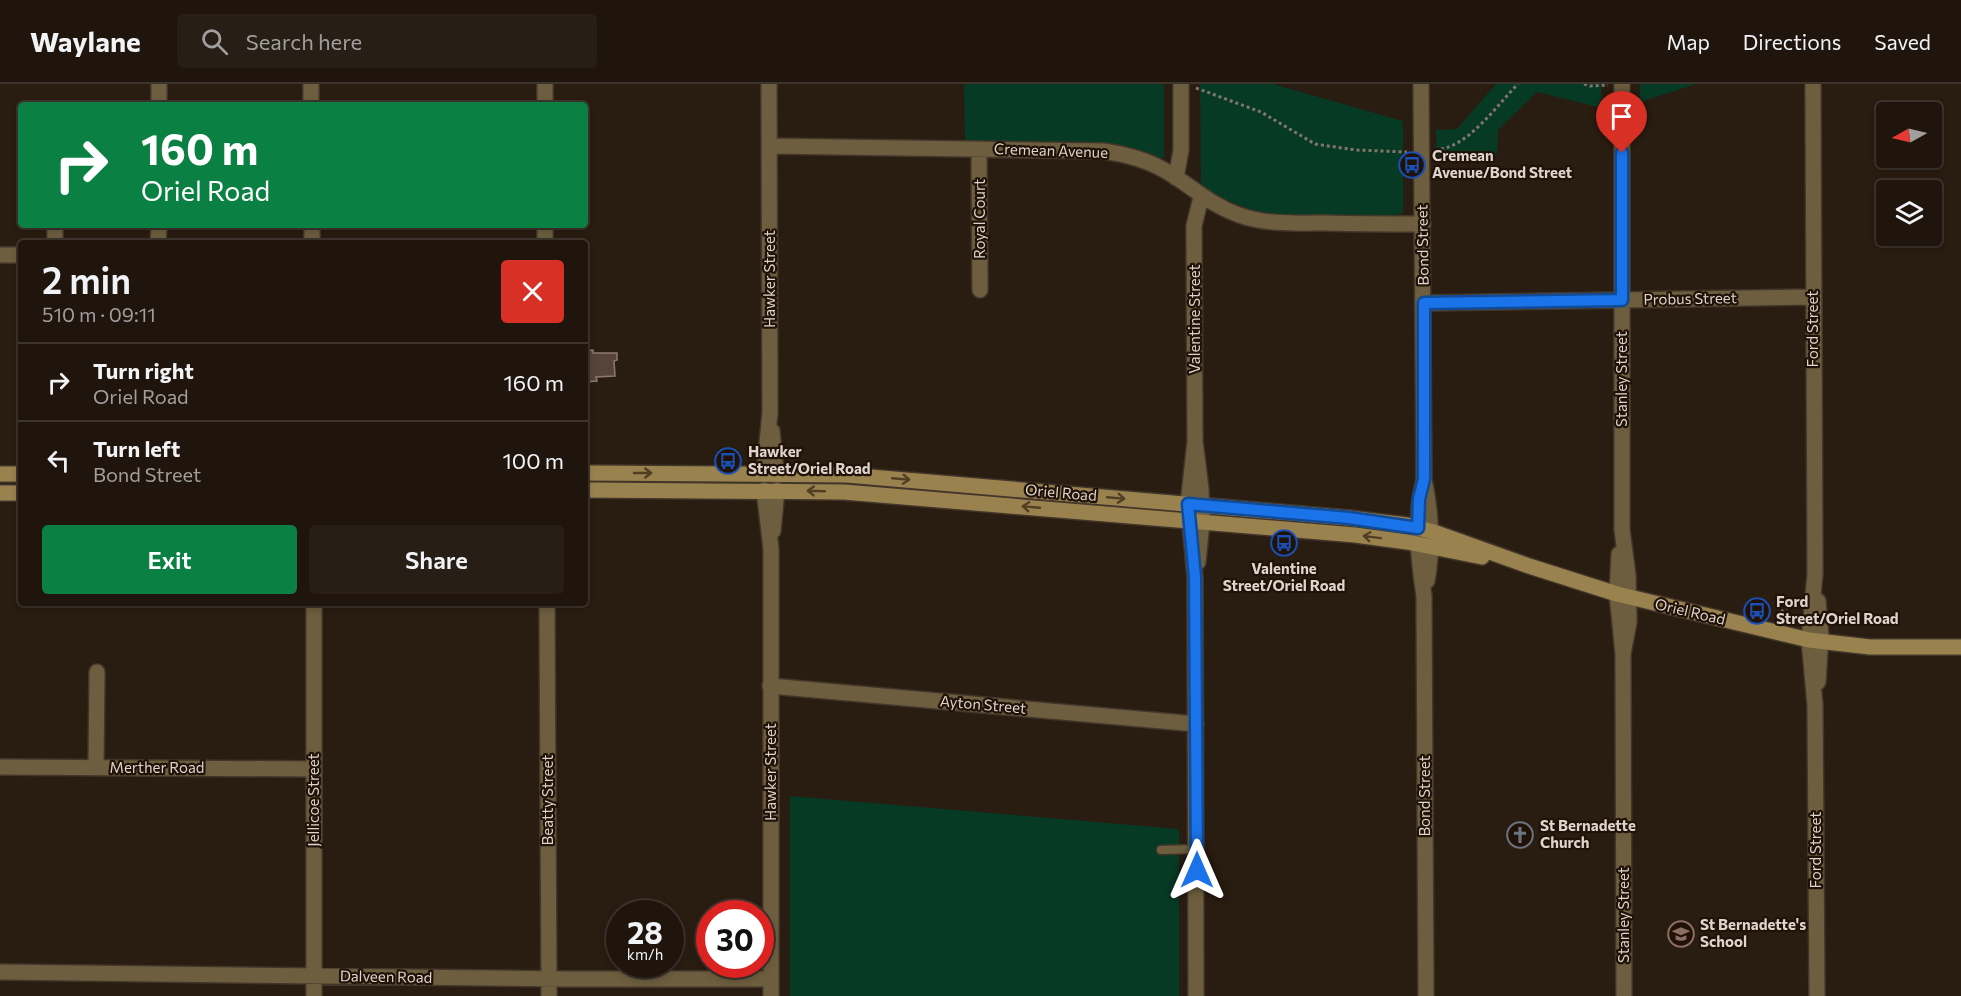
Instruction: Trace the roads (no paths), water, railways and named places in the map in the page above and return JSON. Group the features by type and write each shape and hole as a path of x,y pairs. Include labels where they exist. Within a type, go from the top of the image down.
{"main road":[{"path":"770,473 770,490"},
{"path":"0,474 18,474"},
{"name":"Oriel Road","path":"588,474 847,475 1349,518 1529,566 1623,596 1815,640 1879,647 1961,647"},
{"name":"Oriel Road","path":"588,490 770,490 867,493 1355,535 1424,537"},
{"path":"0,493 18,493"}],"street":[{"path":"159,84 159,102"},
{"path":"311,84 311,102"},
{"path":"545,84 545,102"},
{"name":"Hawker Street","path":"769,84 770,473"},
{"path":"1176,178 1181,150 1181,84"},
{"name":"Bond Street","path":"1422,84 1415,151 1423,224 1424,479 1429,501 1424,537 1430,563 1424,596 1426,996"},
{"name":"Stanley Street","path":"1622,84 1622,530 1617,572 1623,596 1624,996"},
{"name":"Ford Street","path":"1813,84 1816,996"},
{"name":"Cremean Avenue","path":"770,146 1103,151 1135,157 1166,170 1201,197 1229,211 1262,221 1423,224"},
{"name":"Royal Court","path":"979,149 980,290"},
{"name":"Valentine Street","path":"1196,996 1195,577 1202,538 1195,522 1194,226 1201,197"},
{"path":"0,255 18,255"},
{"name":"Probus Street","path":"1424,303 1812,297"},
{"name":"Hawker Street","path":"770,490 771,996"},
{"name":"Jellicoe Street","path":"314,606 314,996"},
{"name":"Beatty Street","path":"547,606 549,996"},
{"path":"96,768 97,672"},
{"name":"Ayton Street","path":"771,686 1196,724"},
{"name":"Merther Road","path":"0,767 314,769"},
{"name":"Dalveen Road","path":"0,972 549,979 771,979"}],"lane":[{"path":"1161,850 1197,849"}],"place":[{"name":"Cremean Avenue/Bond Street","path":"1412,165"},
{"name":"Hawker Street/Oriel Road","path":"728,461"},
{"name":"Valentine Street/Oriel Road","path":"1284,543"},
{"name":"Ford Street/Oriel Road","path":"1757,611"},
{"name":"St Bernadette Church","path":"1520,835"},
{"name":"St Bernadette's School","path":"1681,934"}]}
